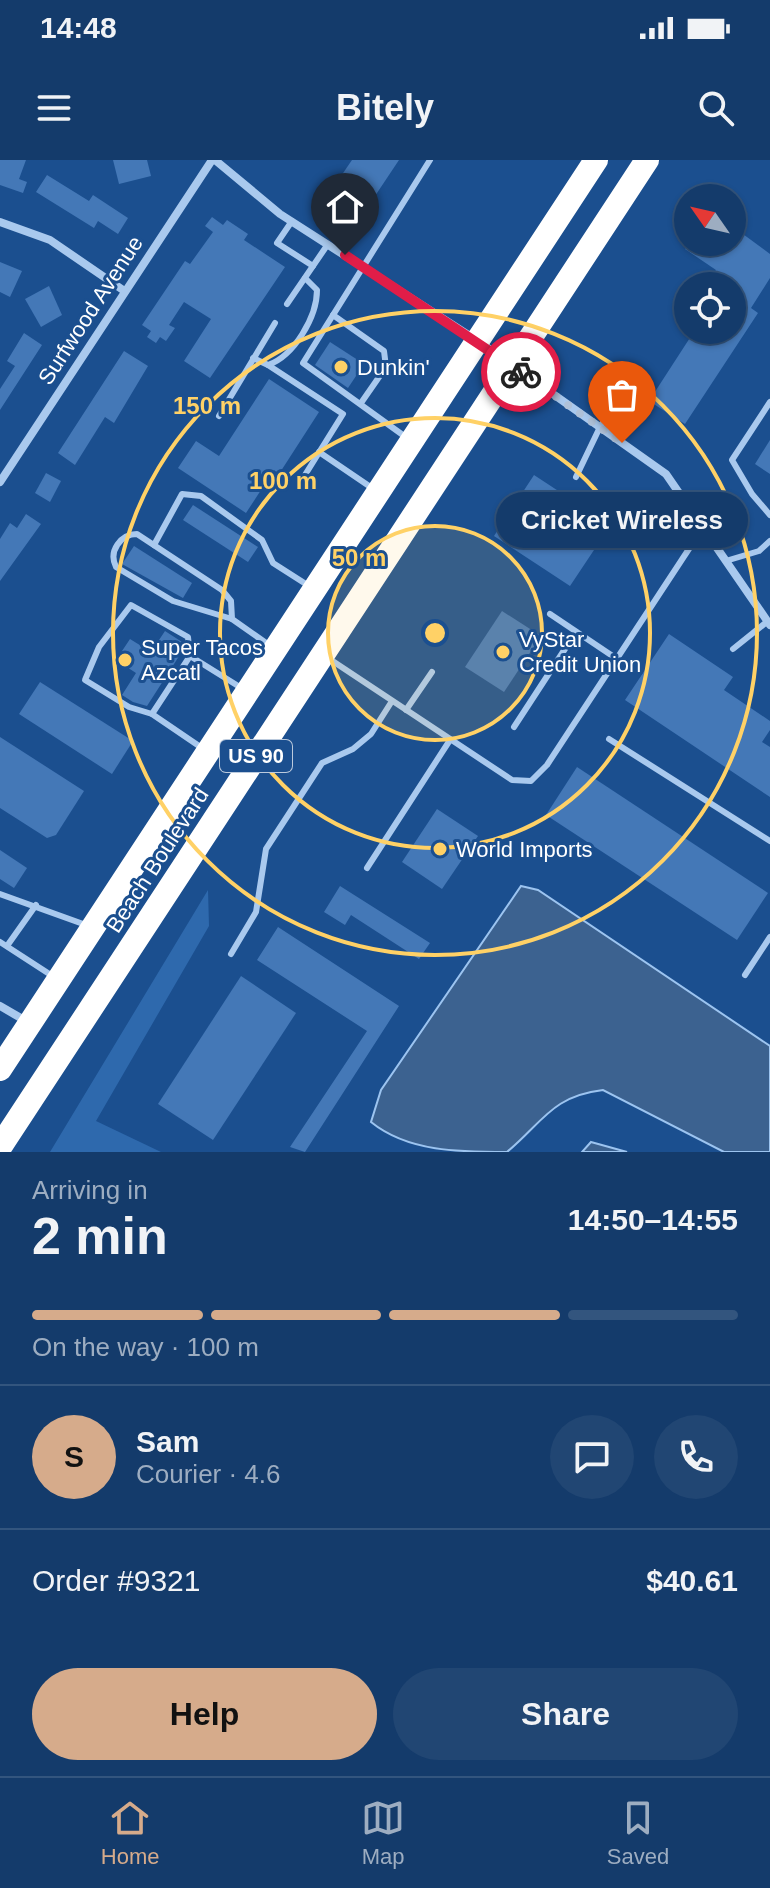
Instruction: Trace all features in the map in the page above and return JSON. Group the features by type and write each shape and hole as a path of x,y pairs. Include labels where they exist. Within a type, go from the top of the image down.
{"highway":[{"name":"US 90","path":"0,1069 596,160"},
{"name":"Beach Boulevard","path":"0,1147 647,160"}],"street":[{"path":"214,160 292,221 478,341 666,474 729,560 769,622"},
{"name":"Surfwood Avenue","path":"0,482 123,290 214,160"},
{"path":"0,222 50,240 123,290"},
{"path":"0,1006 30,1023"}],"lane":[{"path":"412,442 303,363 430,160"},
{"path":"292,221 277,243 313,266"},
{"path":"287,304 328,244"},
{"path":"268,365 280,361 293,346 317,302 317,290 305,278"},
{"path":"333,315 384,351 386,367 361,403"},
{"path":"219,416 275,323"},
{"path":"253,358 343,414 300,483"},
{"path":"576,477 600,427 631,380"},
{"path":"770,402 732,460 752,494 770,515"},
{"path":"319,452 379,492"},
{"path":"154,545 182,494 201,496 262,540 273,563 315,590"},
{"path":"322,654 512,780 531,781 547,765 704,526"},
{"path":"232,619 231,601 222,590 137,534 129,534 119,541 113,562 173,601 232,619 276,649"},
{"path":"729,560 759,551 770,541"},
{"path":"152,714 190,656 188,637 131,605 99,647 85,680 129,707 152,714 208,752"},
{"path":"550,614 617,659"},
{"path":"733,649 769,622"},
{"path":"514,727 576,632"},
{"path":"190,656 248,691"},
{"path":"406,710 432,672"},
{"path":"231,954 256,912 266,849 322,763 353,749 371,734 392,701"},
{"path":"609,739 770,841"},
{"path":"367,868 450,740"},
{"path":"0,894 93,927"},
{"path":"36,905 3,944 59,980"},
{"path":"745,975 770,937"}],"shaded area":[{"path":"521,886 538,890 770,1046 770,1152 724,1152 603,1090 586,1093 560,1104 507,1152 418,1145 371,1122 381,1090"},
{"path":"208,890 209,926 96,1121 161,1152 50,1152"},
{"path":"591,1142 627,1152 582,1152"}],"building":[{"path":"0,160 26,160 19,179 27,182 23,193 0,185"},
{"path":"113,160 147,160 151,176 119,184"},
{"path":"352,160 399,160 359,220 326,198"},
{"path":"47,175 89,201 93,195 128,218 118,234 98,221 94,228 36,192"},
{"path":"212,217 223,225 227,220 248,234 244,240 285,267 210,378 184,361 211,319 184,302 169,325 175,328 166,341 160,337 156,343 147,337 151,331 142,325 185,261 190,264 213,232 205,226"},
{"path":"746,236 770,254 770,278 751,308 758,313 746,331 746,272 714,272 716,270 695,256 746,256"},
{"path":"0,262 22,271 10,297 0,292"},
{"path":"49,286 62,315 41,327 25,299"},
{"path":"24,333 42,345 0,410 0,389 15,366 7,361"},
{"path":"330,342 364,364 348,388 315,365"},
{"path":"686,344 738,344 685,424 649,401"},
{"path":"124,351 148,366 114,423 105,417 75,465 58,453"},
{"path":"269,379 319,412 279,474 274,470 246,513 178,468 196,441 219,456"},
{"path":"770,440 770,474 755,464"},
{"path":"46,473 61,481 50,502 35,493"},
{"path":"534,475 592,513 607,490 626,502 570,586 494,536"},
{"path":"193,505 258,547 248,562 183,520"},
{"path":"26,514 41,524 0,581 0,539 10,523 17,528"},
{"path":"134,546 192,583 183,598 122,564"},
{"name":"VyStar Credit Union","path":"502,611 541,636 504,692 465,667"},
{"path":"165,631 182,642 183,650 147,706 133,702 122,695 136,673 116,660 130,639 151,652"},
{"path":"669,634 733,677 724,690 770,721 770,730 762,742 770,747 770,797 625,700"},
{"path":"40,682 133,741 112,774 19,714"},
{"path":"0,737 84,791 56,835 47,838 0,808"},
{"path":"577,767 768,893 737,940 546,815"},
{"name":"World Imports","path":"437,809 478,836 442,889 402,862"},
{"path":"0,850 27,868 14,888 0,879"},
{"path":"340,886 430,943 419,959 351,915 345,925 324,912"},
{"path":"278,927 399,1006 305,1152 290,1147 367,1031 257,960"},
{"path":"241,976 296,1013 213,1140 158,1104"}],"way so far":[{"path":"521,372 622,443"}],"place":[{"name":"Dunkin'","path":"341,367"},
{"name":"Cricket Wireless","path":"622,443"},
{"name":"VyStar Credit Union","path":"503,652"},
{"name":"Super Tacos Azcatl","path":"125,660"},
{"name":"World Imports","path":"440,849"}],"route":[{"path":"345,255 521,372"}]}
